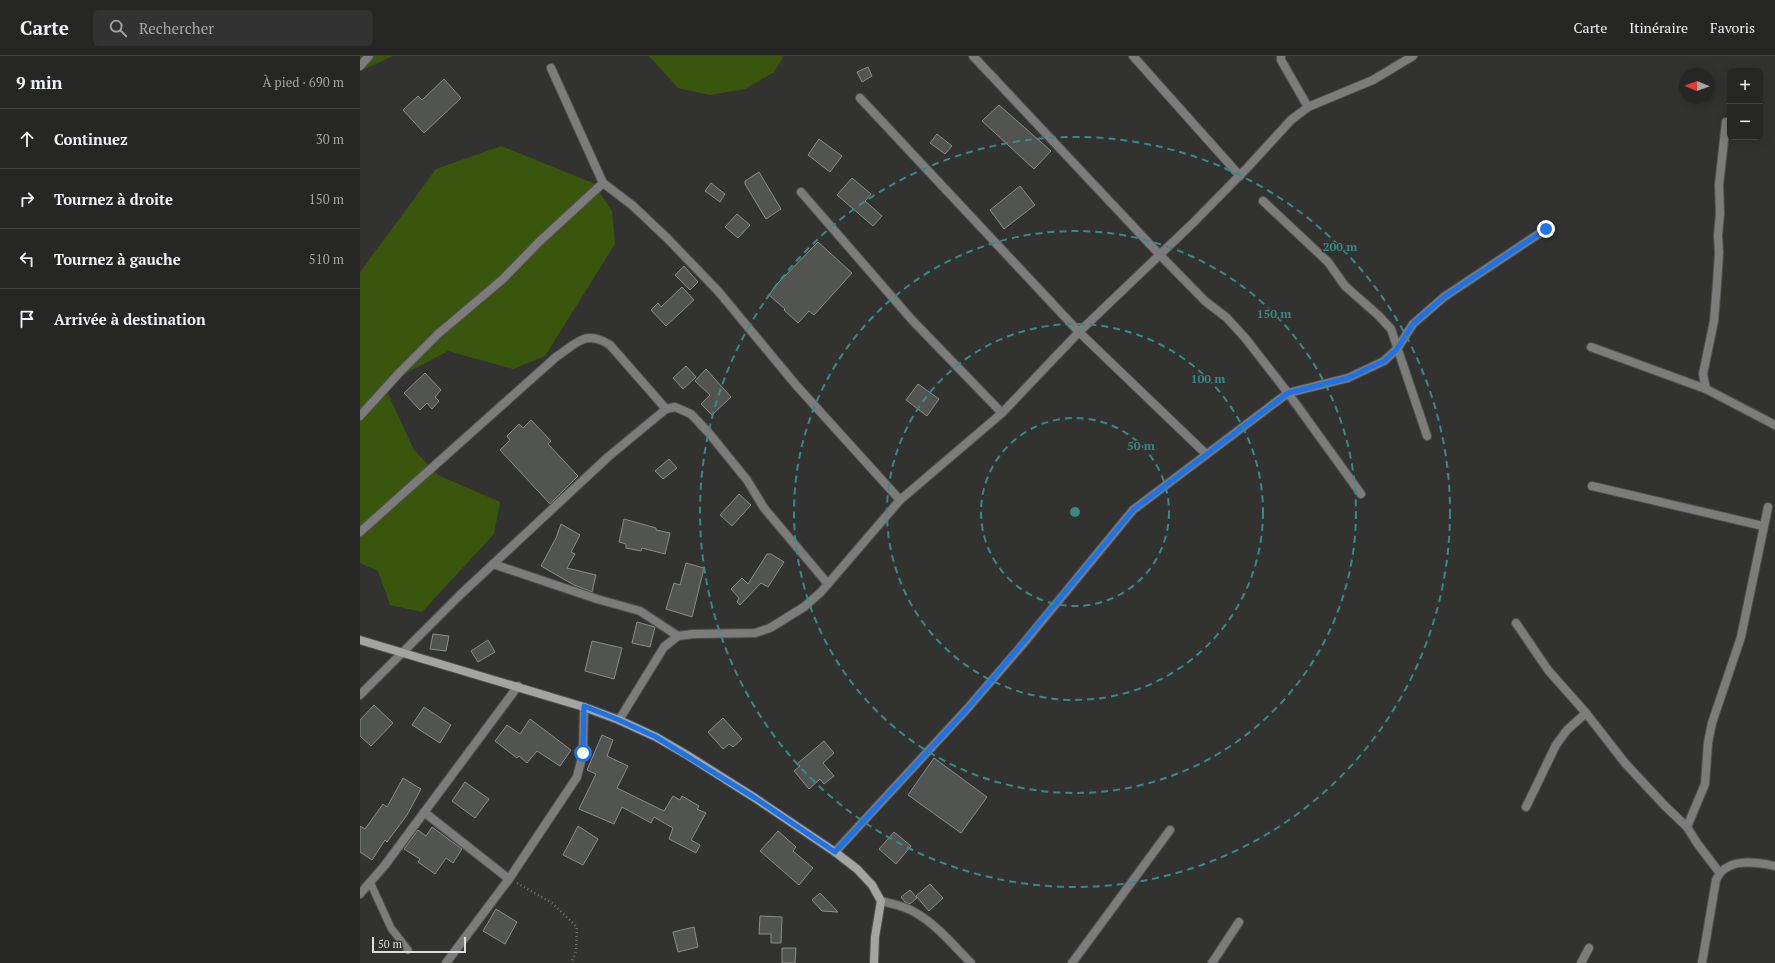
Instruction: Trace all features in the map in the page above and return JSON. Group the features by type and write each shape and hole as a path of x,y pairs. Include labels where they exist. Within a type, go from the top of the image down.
{"main road":[{"path":"360,640 584,706 656,737 687,755 755,798 835,852 856,869 872,885 881,901 875,937 874,963"}],"street":[{"path":"360,66 369,56"},
{"path":"973,56 1160,255 1205,301 1227,318 1288,393 1361,494"},
{"path":"1133,56 1240,176"},
{"path":"1281,56 1281,60 1308,107"},
{"path":"619,720 664,648 678,636 693,634 755,633 770,628 804,607 828,584 900,500 1002,414 1080,332 1240,176 1291,120 1308,107 1373,80 1412,56"},
{"path":"551,68 603,183 632,206 667,238 718,291 796,385 900,500"},
{"path":"860,98 1080,332 1206,454"},
{"path":"1706,389 1703,374 1714,321 1719,253 1719,186 1726,122"},
{"path":"360,416 400,372 438,334 503,279 539,242 603,183"},
{"path":"801,192 912,320 1002,414"},
{"path":"1263,201 1328,262 1345,286 1378,315 1391,329 1427,436"},
{"path":"835,852 972,703 1133,510 1288,393 1348,378 1384,361 1397,349 1413,324 1444,297 1546,229"},
{"path":"360,532 556,357 583,339 593,337 601,339 610,345 666,409"},
{"path":"1591,347 1706,389 1775,425"},
{"path":"360,695 494,564 608,457 666,409 675,407 686,412 708,432 747,480 764,508 828,584"},
{"path":"1592,486 1763,526"},
{"path":"1687,827 1705,784 1708,744 1712,723 1741,637 1768,507"},
{"path":"494,564 597,599 640,611 678,636"},
{"path":"1516,623 1548,670 1586,713 1625,763 1687,827 1719,872"},
{"path":"360,894 424,812 518,686"},
{"path":"446,963 509,879 577,777 583,753 584,706"},
{"path":"1526,807 1556,745 1567,730 1586,713"},
{"path":"424,812 509,879"},
{"path":"1072,963 1170,830"},
{"path":"1702,963 1716,880 1719,872 1734,864 1749,861 1775,866"},
{"path":"881,901 899,905 916,912 929,921 971,963"},
{"path":"1212,963 1239,922"},
{"path":"1581,963 1589,948"}],"lane":[{"path":"370,882 391,928 408,950"}],"path":[{"path":"509,879 552,903 577,927 576,952 571,963"}],"green space":[{"path":"360,56 393,56 360,71"},
{"path":"649,56 784,56 774,72 745,89 710,95 678,88"},
{"path":"501,146 593,183 612,211 615,244 545,356 513,369 448,351 384,385 414,450 438,475 500,502 494,534 422,612 390,605 378,571 360,563 360,272 436,169"}],"building":[{"path":"868,67 872,76 862,82 857,72"},
{"path":"444,79 461,98 424,133 403,110 418,96 422,100"},
{"path":"999,105 1051,151 1034,169 982,121"},
{"path":"937,134 952,146 945,154 930,143"},
{"path":"819,139 842,156 830,172 808,155"},
{"path":"759,172 781,209 766,219 745,184 745,181"},
{"path":"852,178 871,194 865,201 882,216 873,226 837,195"},
{"path":"711,183 725,194 720,202 705,191"},
{"path":"1020,186 1035,205 1004,229 990,210"},
{"path":"737,214 750,225 738,238 725,227"},
{"path":"818,242 852,273 814,315 809,311 798,323 769,295 777,284"},
{"path":"684,266 698,282 690,290 675,275"},
{"path":"682,287 694,300 666,326 651,310 658,303 661,307"},
{"path":"686,366 696,377 683,389 673,378"},
{"path":"706,369 731,397 712,415 701,404 710,395 695,381"},
{"path":"425,373 441,390 435,397 439,401 432,409 427,403 420,410 404,393"},
{"path":"918,384 939,399 927,416 906,400"},
{"path":"531,420 551,441 548,444 578,476 550,504 500,450 510,440 507,436 519,424 523,428"},
{"path":"669,459 677,468 663,479 655,471"},
{"path":"739,494 751,505 732,526 720,515"},
{"path":"624,519 656,528 656,530 670,533 665,554 642,548 641,551 626,548 626,544 619,542"},
{"path":"561,524 580,535 571,552 575,554 567,568 596,575 592,592 574,585 541,566 556,538"},
{"path":"767,554 771,554 784,562 768,587 761,583 740,605 737,602 739,598 731,589 742,578 748,584"},
{"path":"686,563 704,568 692,617 666,609 674,583 680,585"},
{"path":"637,622 655,627 650,647 632,643"},
{"path":"433,634 449,636 446,651 430,649"},
{"path":"488,640 495,652 478,662 471,651"},
{"path":"592,641 622,648 614,679 585,671"},
{"path":"374,705 393,723 371,746 360,736 360,720"},
{"path":"424,707 451,725 440,743 412,725"},
{"path":"723,718 742,739 733,747 729,744 723,749 708,732"},
{"path":"530,719 571,750 560,766 537,751 527,763 519,756 517,758 495,741 507,725 520,734"},
{"path":"602,735 613,740 607,756 628,766 617,788 664,811 673,796 680,800 682,796 699,806 697,809 706,813 691,840 700,845 696,853 669,839 673,828 654,817 651,823 622,807 614,824 579,809 596,774 587,770"},
{"path":"824,741 834,753 823,763 834,776 824,784 820,779 809,789 794,771 800,766 797,764"},
{"path":"934,758 987,797 961,833 908,795"},
{"path":"403,778 421,789 407,815 387,842 385,840 372,860 360,852 360,826 365,829 383,804 387,807"},
{"path":"465,782 489,799 475,818 452,801"},
{"path":"578,826 598,839 583,865 563,855"},
{"path":"432,827 462,849 453,863 446,858 435,874 418,862 420,859 404,849 418,830 426,836"},
{"path":"778,831 796,847 793,851 813,868 799,885 760,851"},
{"path":"894,832 911,846 896,864 879,849"},
{"path":"930,884 943,898 929,911 916,896"},
{"path":"910,890 917,898 910,904 905,902 901,897"},
{"path":"820,893 838,912 822,911 812,900"},
{"path":"496,909 517,922 505,944 483,931"},
{"path":"760,916 782,917 781,943 771,943 771,934 759,934"},
{"path":"694,927 698,947 678,952 673,932"},
{"path":"782,948 796,948 795,963 782,963"}],"route":[{"path":"583,753 584,706 656,737 687,755 755,798 835,852 967,709 1133,510 1288,393 1348,378 1384,361 1397,349 1413,324 1444,297 1546,229"}]}
